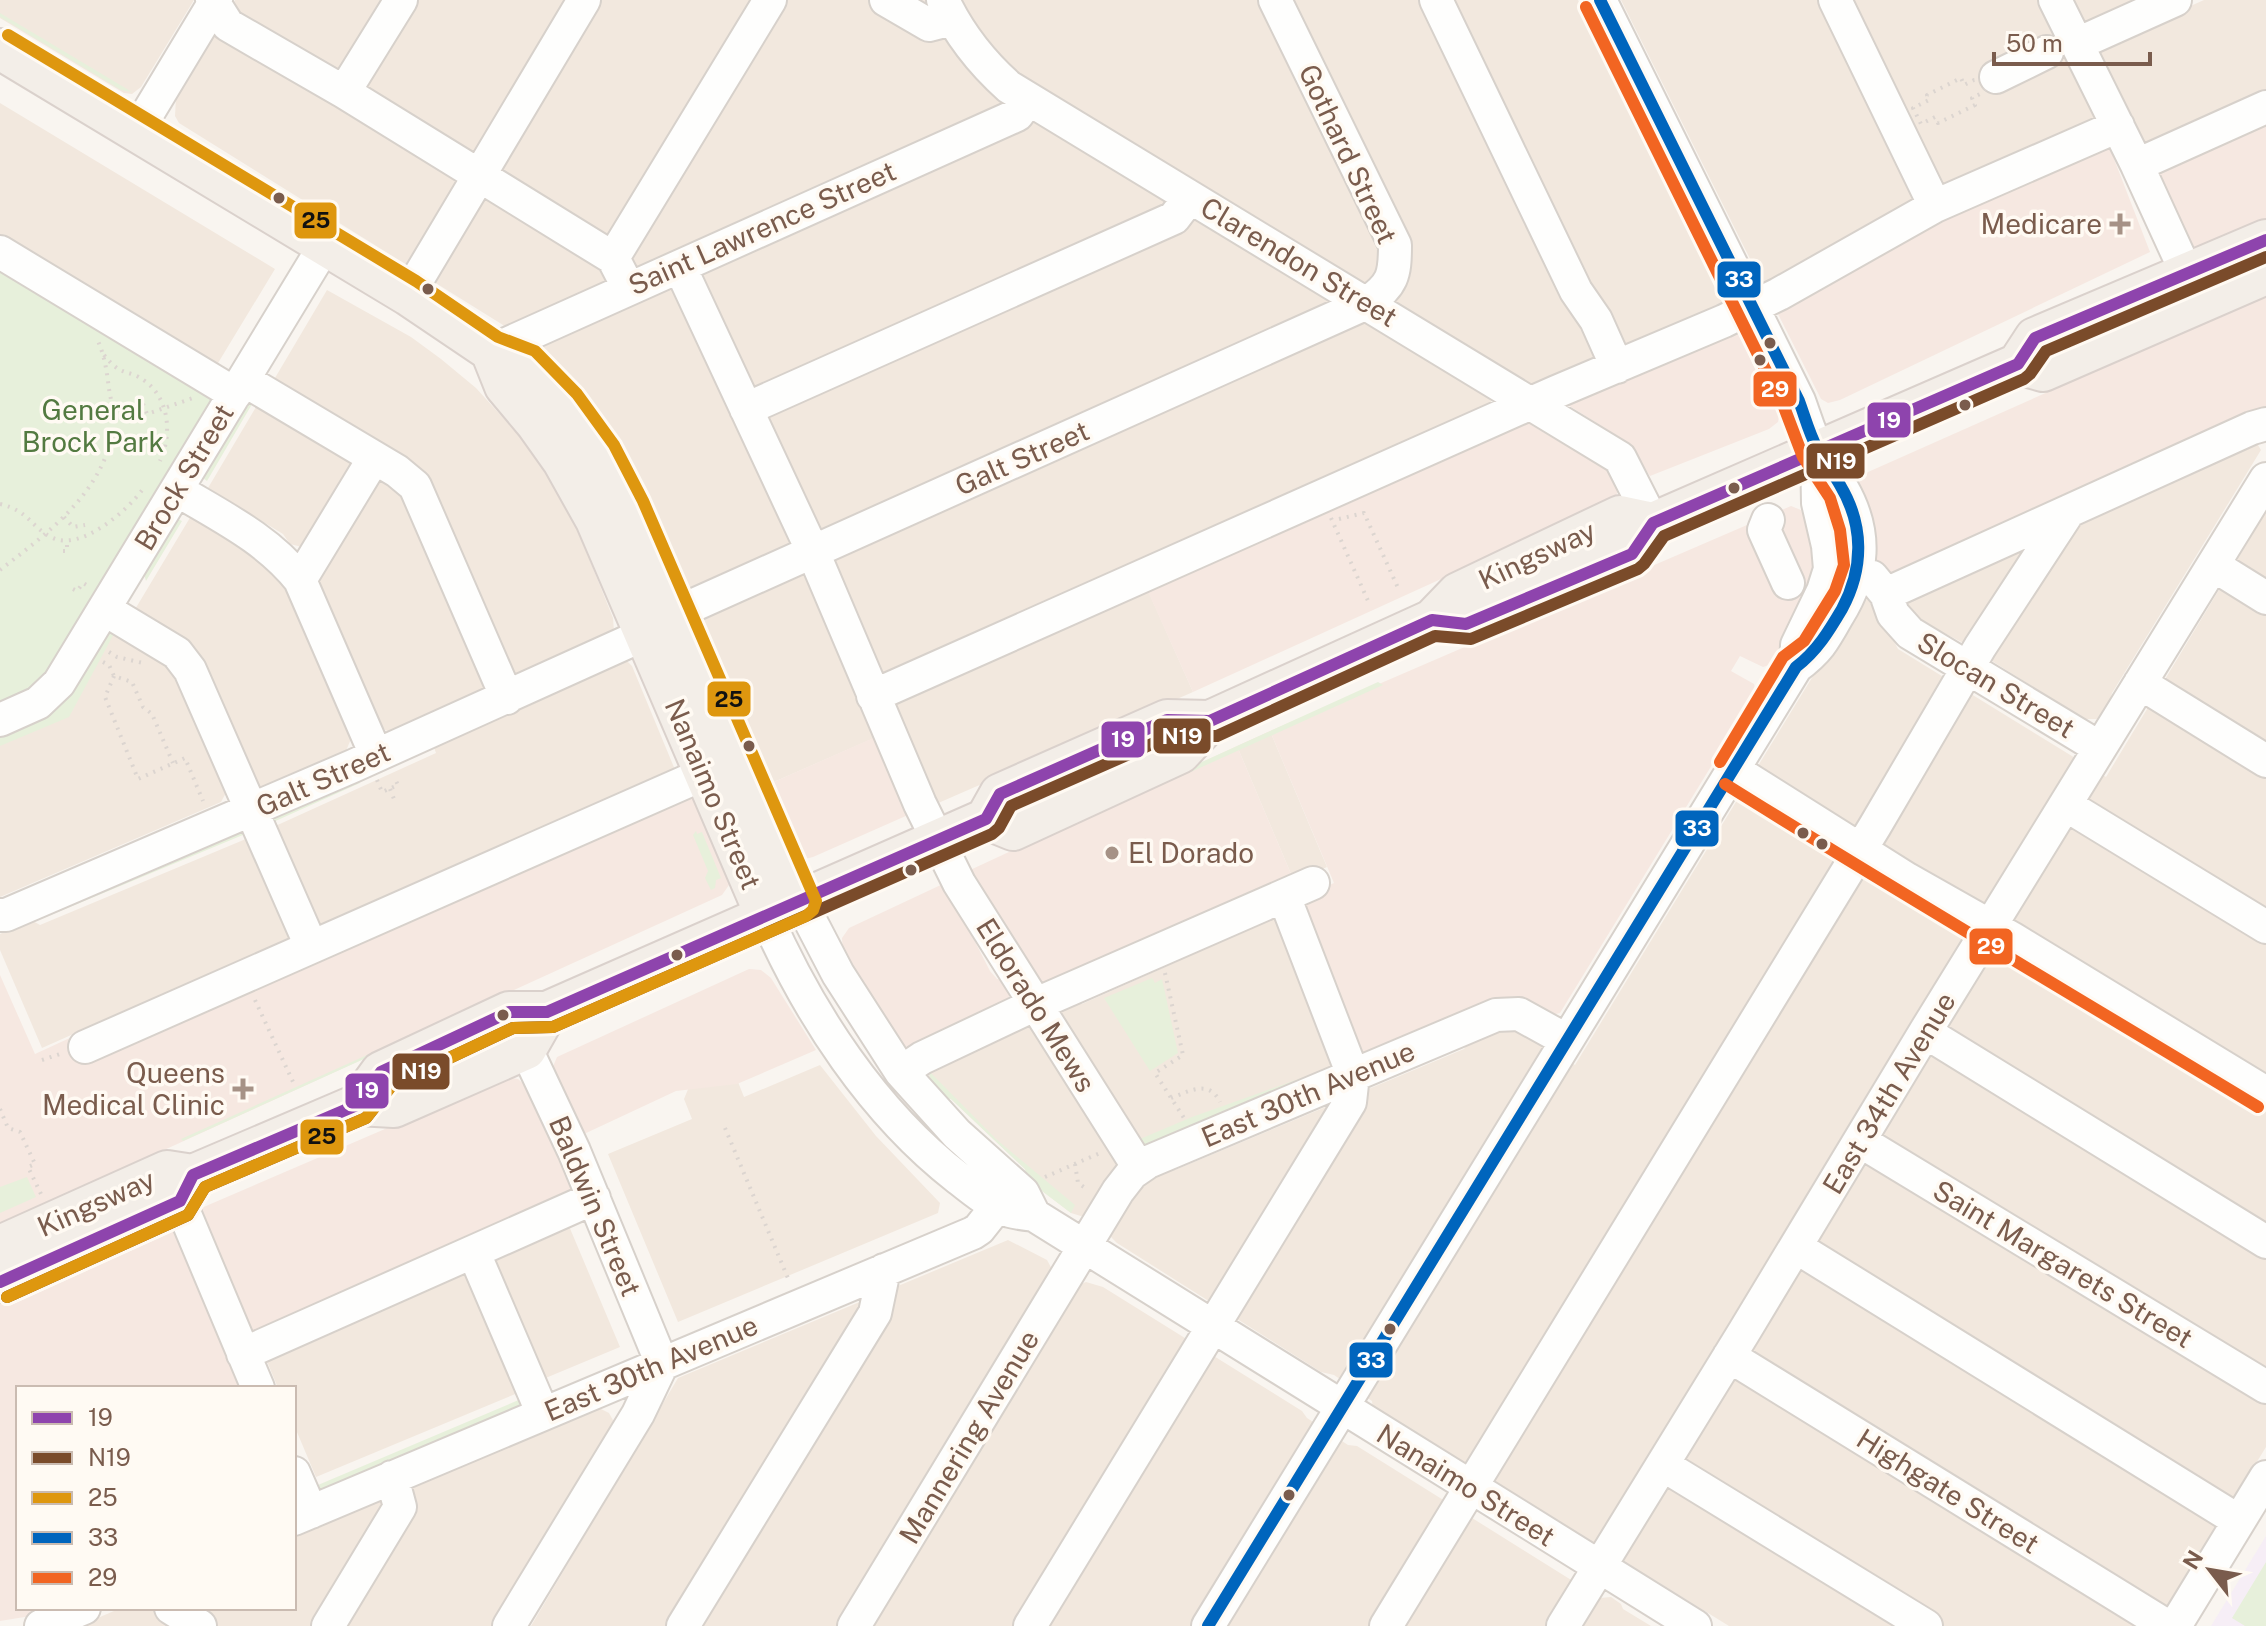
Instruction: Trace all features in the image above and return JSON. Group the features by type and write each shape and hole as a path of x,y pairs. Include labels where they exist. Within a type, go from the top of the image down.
{"main road":[{"name":"Nanaimo Street","path":"0,49 408,295 491,351 526,364 565,404 601,454 676,613 783,909"},
{"name":"Kingsway","path":"357,1105 381,1072 509,1012 547,1012 986,819 1013,830 1180,753 1210,721 1432,620 1466,624 1632,554 1653,523 2018,364 2035,338 2266,240"},
{"name":"Kingsway","path":"2018,364 2043,371 2266,274"},
{"name":"Nanaimo Street","path":"491,351 505,386 563,461 596,520 643,635 706,773 783,909"},
{"path":"526,1049 547,1012"},
{"name":"Kingsway","path":"0,1246 180,1182 357,1105 394,1107 526,1049"},
{"name":"Kingsway","path":"0,1282 180,1182"}],"street":[{"path":"344,92 401,0"},
{"path":"408,295 584,0"},
{"path":"613,258 770,0"},
{"path":"886,0 929,25 948,10"},
{"name":"Gothard Street","path":"1275,0 1395,245 1395,267 1387,289 1367,303"},
{"path":"1436,0 1576,291 1596,320 1617,367"},
{"path":"1208,1626 1734,770 1796,667 1797,645 1823,591 1845,568 1828,546 1818,503 1817,450 1799,401 1600,0"},
{"path":"1835,0 1935,206"},
{"path":"2055,0 2062,48 2118,126 2187,274"},
{"path":"1984,83 2175,0"},
{"path":"137,131 214,1 228,25 344,92 613,258 628,287"},
{"name":"Clarendon Street","path":"948,10 989,69 1028,100 1620,458 1653,523"},
{"name":"Saint Lawrence Street","path":"491,351 1017,115 1028,100"},
{"path":"2137,165 2266,107"},
{"path":"873,696 1752,307 1935,206 2118,126"},
{"path":"746,409 1174,218 1190,197"},
{"name":"Brock Street","path":"0,720 38,703 59,683 97,598 160,480 228,389 325,245"},
{"path":"0,252 228,389 374,458 415,486 507,698"},
{"name":"Eldorado Mews","path":"680,267 813,552 873,696 959,883 1132,1155"},
{"name":"Galt Street","path":"676,613 1367,303"},
{"path":"1886,594 2266,424"},
{"path":"300,580 374,458"},
{"name":"East 34th Avenue","path":"1563,1626 2266,479"},
{"path":"160,480 263,543 282,557 300,580 381,768"},
{"path":"1386,1626 1968,668 2069,511"},
{"path":"1768,520 1764,530 1788,583"},
{"path":"2213,565 2266,598"},
{"name":"Slocan Street","path":"1845,568 1878,582 1893,614 1910,633 2100,748"},
{"path":"97,598 177,653 190,670 311,946"},
{"name":"Galt Street","path":"0,915 251,810 381,768 507,698 643,635"},
{"path":"2140,683 2266,761"},
{"path":"1734,770 2266,1093"},
{"path":"85,1047 706,773"},
{"path":"2066,805 2266,927"},
{"path":"901,1072 922,1058 1034,1005 1298,889 1353,1075 1350,1102 1030,1626"},
{"name":"Nanaimo Street","path":"783,909 838,974 901,1072 957,1134 1023,1193 1034,1215"},
{"name":"Nanaimo Street","path":"783,909 787,964 810,1003 869,1087 928,1152 975,1191 1008,1210 1034,1215 1695,1626"},
{"name":"East 30th Avenue","path":"1083,1247 1125,1181 1132,1155 1353,1075 1505,1013 1527,1017 1566,1040"},
{"path":"1925,1032 2266,1242"},
{"name":"Baldwin Street","path":"526,1049 594,1198 662,1364"},
{"name":"Saint Margarets Street","path":"1860,1141 2266,1387"},
{"path":"180,1182 257,1386"},
{"path":"243,1354 594,1198"},
{"name":"East 30th Avenue","path":"303,1515 979,1229 998,1205"},
{"name":"Mannering Avenue","path":"854,1626 1083,1247"},
{"path":"1796,1247 2239,1521"},
{"path":"474,1253 543,1414"},
{"path":"683,1626 875,1313 884,1270"},
{"name":"Highgate Street","path":"1729,1356 2167,1626"},
{"path":"509,1626 638,1414 662,1364"},
{"path":"1663,1465 1926,1626"},
{"path":"328,1626 400,1507 392,1477"},
{"path":"2175,1626 2266,1477"},
{"path":"296,1482 303,1515"},
{"path":"41,1626 79,1610"},
{"path":"174,1610 200,1626"}],"path":[{"path":"1961,78 1964,85 1984,83 1972,98 1975,105 1938,123 1935,117 1921,124 1913,108 1929,100 1927,95 1961,78"},
{"path":"0,504 15,508 47,534 67,542 100,528 160,480 169,438 157,394 145,381 114,368 90,331"},
{"path":"0,570 47,534 86,494 102,461 114,425 104,354"},
{"path":"143,404 147,414 228,389"},
{"path":"1352,483 1358,499 1332,521 1364,513 1399,590"},
{"path":"64,517 73,527 85,525"},
{"path":"1340,538 1369,603"},
{"path":"63,551 67,551 67,542"},
{"path":"73,589 77,591 83,583 97,598"},
{"path":"103,662 109,665 114,676 132,682 143,707 152,714 173,764"},
{"path":"114,676 105,697 138,779 185,758 214,826"},
{"path":"381,768 398,785 382,792 381,768"},
{"path":"390,789 394,799"},
{"path":"1165,972 1183,1055 1155,1073 1184,1118"},
{"path":"251,990 294,1084"},
{"path":"1171,1098 1205,1088 1212,1091 1221,1104"},
{"path":"0,1109 8,1128 20,1132 35,1164 28,1167 43,1198"},
{"path":"725,1128 790,1283"},
{"path":"1045,1177 1075,1164 1132,1155"},
{"path":"1075,1164 1078,1183 1093,1194"}],"shaded area":[{"path":"0,0 194,0 141,87 132,94 124,93 0,18"},
{"path":"235,0 1578,0 1728,302 1539,389 1408,312 1381,328 1488,398 1491,409 1142,577 1193,692 936,804 897,728 767,785 567,383 503,325 179,123 175,116 176,98"},
{"path":"1621,0 2037,0 2095,122 1763,285"},
{"path":"2067,0 2141,0 2092,22 2083,21"},
{"path":"2204,0 2266,0 2266,104 2151,146 2142,144 2097,56 2099,50 2105,44"},
{"path":"0,103 275,269 215,368 0,239"},
{"path":"2266,107 2266,223 2201,250 2194,248 2188,244 2158,171"},
{"path":"2109,146 2150,252 1840,400 1828,403 1821,399 1776,310 1935,206"},
{"path":"327,290 411,337 441,359 476,388 524,441 578,531 613,618 614,632 515,678 433,503 272,383"},
{"path":"2266,295 2266,417 1891,579 1875,567 1855,486 1859,476"},
{"path":"1740,328 1780,410 1778,422 1769,429 1650,476 1627,442 1568,405 1568,402"},
{"path":"262,397 363,457 302,547 290,544 283,534 208,488"},
{"path":"1521,419 1612,473 1619,489 1614,500 1193,692 1141,576"},
{"path":"2255,440 2261,450 2112,693 2109,706 2100,719 2084,719 1895,602"},
{"path":"372,477 405,486 487,690 393,733 379,724 316,574"},
{"path":"1791,506 1801,510 1804,516 1818,560 1806,603 1772,664 1763,667 1740,656 1731,671 1754,684 1756,693 1560,1013 1363,1060 1291,902 1334,883 1270,731"},
{"path":"194,511 257,549 296,592 351,739 345,753 263,788 258,787 134,611"},
{"path":"2266,512 2266,1447 2156,1626 1729,1626 1653,1579 1641,1581 1628,1570 1626,1563 1379,1415 1373,1410 1372,1401 1334,1375 1321,1372 1111,1237 1110,1228 1137,1183 1164,1167 1175,1170 1464,1049 1471,1039 1506,1025 1575,1065 1854,609 1863,600 1872,599 1898,649 2106,777"},
{"path":"108,630 172,657 228,789 221,802 0,897 0,733"},
{"path":"622,661 632,666 678,777 323,927 316,924 271,828 436,753 433,745"},
{"path":"1270,731 1327,867 1294,881 1237,746"},
{"path":"880,735 908,815 813,857 805,859 798,855 767,785"},
{"path":"1237,746 1294,881 1044,990 968,871"},
{"path":"691,791 729,880 722,895 0,1225 0,975 35,1054 85,1031"},
{"path":"253,836 291,936 42,1048 0,950 0,934 31,920 40,925"},
{"path":"945,883 990,971 997,979 1005,980 1012,990 1005,1005 909,1048 882,1014 843,954 842,938 849,928"},
{"path":"1266,913 1277,921 1330,1046 1335,1066 1161,1138 1084,1217 1071,1213 1028,1180 1025,1169 951,1099 940,1097 929,1076 930,1072 1070,1000 1082,1004 1176,962 1178,951"},
{"path":"749,969 761,970 771,978 816,1050 737,1084 676,1091 584,1134 567,1095 555,1080 552,1069 557,1057"},
{"path":"820,1065 876,1136 940,1203 938,1213 678,1322 608,1154 692,1119 684,1099 689,1087 736,1077 744,1097"},
{"path":"506,1077 518,1079 527,1087 578,1196 235,1352 248,1386 16,1386 16,1610 52,1610 0,1621 0,1299"},
{"path":"566,1219 620,1347 536,1382 482,1258"},
{"path":"1008,1240 1047,1260 1053,1271 1079,1285 1086,1282 1103,1287 1302,1411 1307,1418 1348,1445 1357,1446 1600,1598 1611,1597 1623,1609 1651,1626 531,1626 678,1378"},
{"path":"468,1266 520,1392 316,1477 296,1430 296,1386 277,1386 264,1354"},
{"path":"591,1409 609,1413 614,1422 613,1431 494,1626 79,1626 116,1610 296,1610 296,1534"},
{"path":"2266,1536 2266,1626 2211,1626"}],"green space":[{"path":"0,13 132,92 121,90 0,17"},
{"name":"General Brock Park","path":"0,261 217,396 64,655 39,682 0,706"},
{"path":"255,399 207,481 203,478 204,473 246,401"},
{"path":"171,516 182,521 146,581 143,571"},
{"path":"116,630 69,717 0,746 0,733 106,631"},
{"path":"1378,682 1383,685 1151,790 1149,786"},
{"path":"357,780 360,783 271,823 274,817"},
{"path":"242,830 250,832 41,919 39,915"},
{"path":"696,831 697,834 702,832 721,878 716,880 715,888 711,890 705,878 708,871 693,835"},
{"path":"1152,978 1155,983 1162,979 1178,1053 1150,1071 1104,998"},
{"path":"407,1037 183,1141 181,1139"},
{"path":"1335,1066 1161,1138 1146,1150 1133,1142 1192,1117"},
{"path":"930,1072 996,1139 1075,1205 1071,1213 1030,1182 1025,1169 951,1099 940,1097 929,1083"},
{"path":"27,1177 36,1197 0,1213 0,1187"},
{"path":"521,1399 522,1406 317,1490 318,1485"},
{"path":"2266,1562 2266,1626 2245,1626 2232,1618"}],"transit line":[{"name":"33","path":"1208,1626 1796,667 1816,647 1842,609 1854,578 1857,531 1848,500 1814,442 1799,401 1600,0"},
{"name":"29","path":"1586,7 1784,407 1803,457 1830,498 1840,530 1844,565 1835,591 1804,641 1783,657 1720,762"},
{"name":"25","path":"7,1297 188,1215 205,1187 366,1118 392,1085 513,1028 553,1027 806,916 813,910 816,901 643,501 614,445 577,394 535,351 498,337 416,281 8,35"},
{"name":"19","path":"0,1282 180,1201 193,1175 357,1105 381,1072 509,1012 547,1012 986,819 1000,794 1167,720 1210,721 1432,620 1466,624 1632,554 1653,523 2018,364 2035,338 2266,240"},
{"name":"N19","path":"7,1297 188,1215 205,1187 366,1118 392,1085 513,1028 553,1027 992,834 999,828 1011,806 1170,736 1217,736 1435,636 1471,639 1638,569 1664,536 2024,379 2046,351 2266,257"},
{"name":"29","path":"1725,784 2258,1107"}],"place":[{"name":"Medicare","path":"2120,224"},
{"name":"El Dorado","path":"1112,853"},
{"name":"Queens Medical Clinic","path":"243,1089"}]}
